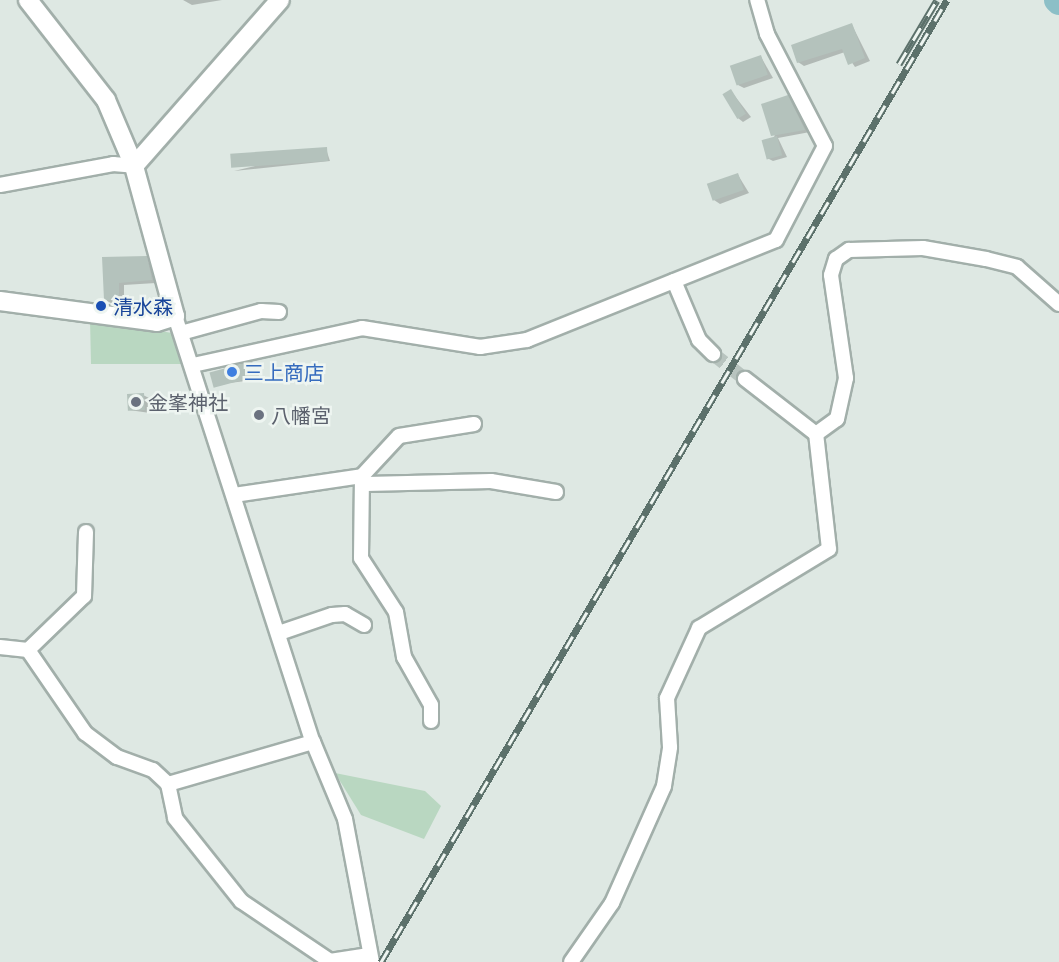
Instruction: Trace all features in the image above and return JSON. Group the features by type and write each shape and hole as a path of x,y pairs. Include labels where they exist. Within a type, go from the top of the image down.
{"main road":[{"path":"0,301 157,322 175,316 134,166 94,81 28,0"},
{"path":"134,166 280,0"}],"street":[{"path":"193,365 269,344 362,328 480,347 527,340 783,235 824,157 823,133 767,34 757,0"},
{"path":"0,185 113,164 134,166"},
{"path":"816,434 837,419 846,378 831,275 836,259 849,250 923,248 986,259 1017,267 1059,304"},
{"path":"674,281 699,340 713,354"},
{"path":"182,333 261,311 279,312"},
{"path":"0,647 28,650 85,733 117,757 153,770 168,784 175,819 241,901 330,961 370,959 362,891 345,819 313,742 193,365 175,316"},
{"path":"571,962 612,903 664,786 670,747 667,698 699,628 829,549 816,434 745,379"},
{"path":"430,721 431,705 404,657 396,612 361,558 364,480 399,436 474,424"},
{"path":"234,495 364,480 491,481 556,492"},
{"path":"28,650 84,596 86,532"},
{"path":"279,633 345,614 364,625"},
{"path":"168,784 313,742"}],"green space":[{"path":"90,319 172,333 185,364 91,364"},
{"path":"335,773 425,791 441,806 424,839 361,815"}],"building":[{"path":"852,23 865,58 848,65 842,49 797,63 791,45"},
{"path":"761,55 768,75 737,86 730,66"},
{"path":"731,89 746,114 737,119 722,94"},
{"path":"788,95 805,130 771,136 761,104"},
{"path":"777,136 782,155 767,159 762,140"},
{"path":"327,147 328,161 231,168 230,154"},
{"path":"738,173 744,190 713,201 707,184"},
{"path":"147,256 152,280 119,283 119,300 104,300 102,257"},
{"name":"三上商店","path":"252,361 256,376 214,388 209,372"},
{"name":"金峯神社","path":"144,393 145,410 128,411 127,394"}],"tunnel":[{"path":"713,354 745,379"}],"railway":[{"path":"899,64 937,0"},
{"path":"381,962 947,0"}],"place":[{"name":"清水森","path":"101,306"},
{"name":"三上商店","path":"232,372"},
{"name":"金峯神社","path":"136,402"},
{"name":"八幡宮","path":"259,415"}]}
